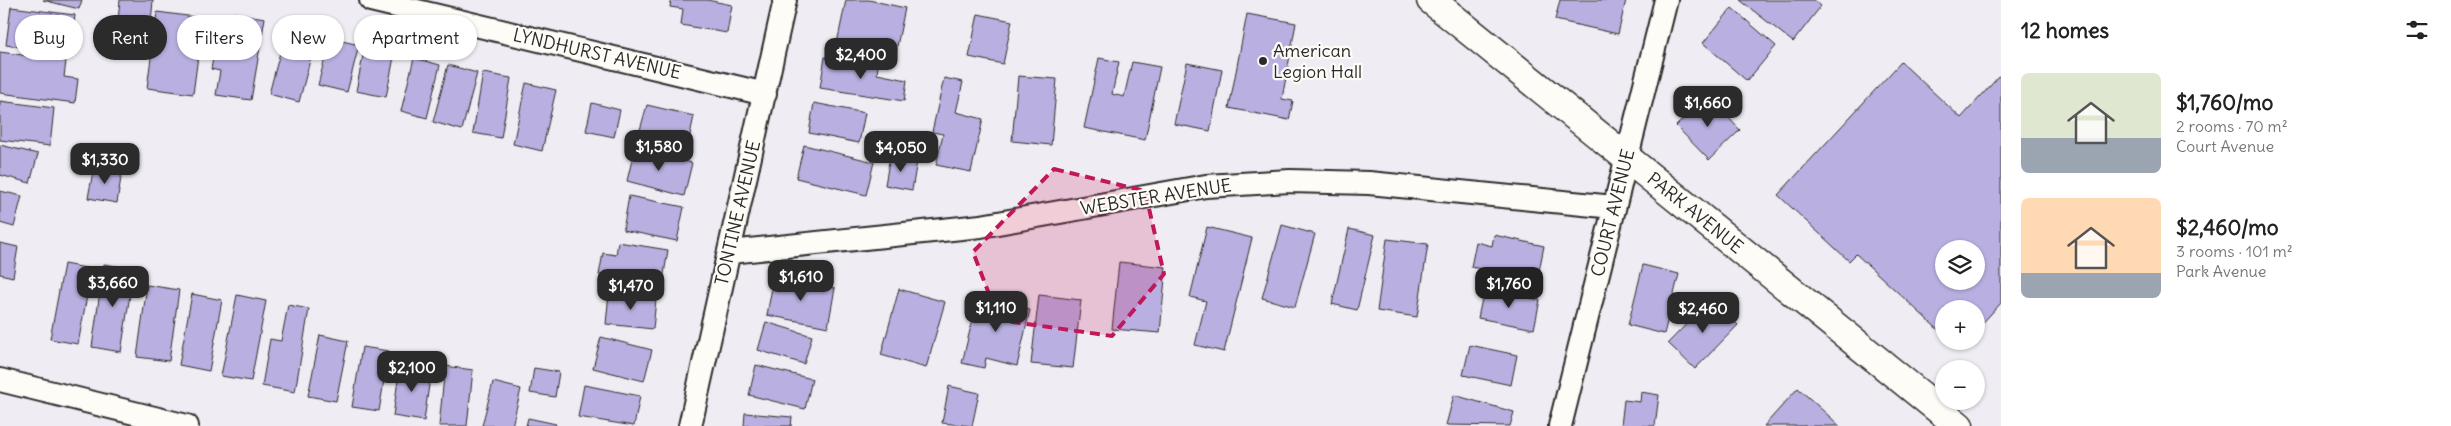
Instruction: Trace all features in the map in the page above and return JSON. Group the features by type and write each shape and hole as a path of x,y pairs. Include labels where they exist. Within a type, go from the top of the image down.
{"street":[{"name":"LYNDHURST AVENUE","path":"371,0 765,94"},
{"name":"TONTINE AVENUE","path":"690,426 785,0"},
{"name":"PARK AVENUE","path":"1431,0 1959,426"},
{"name":"COURT AVENUE","path":"1560,426 1666,0"},
{"name":"WEBSTER AVENUE","path":"730,252 981,226 1206,186 1290,181 1369,183 1614,207"},
{"path":"0,380 187,426"}],"highlighted area":[{"path":"1054,169 1145,191 1164,274 1112,336 999,320 973,252"}],"building":[{"path":"43,0 82,0 79,9"},
{"path":"120,0 153,0 152,15 119,15"},
{"path":"671,0 707,0 732,5 727,33 681,25 683,9 670,7"},
{"path":"846,0 869,0 905,8 895,56 837,43"},
{"path":"1560,0 1626,0 1618,34 1555,20"},
{"path":"1740,0 1813,0 1821,6 1793,42"},
{"path":"11,7 75,15 15,15 15,46 6,45"},
{"path":"1732,8 1776,46 1747,81 1703,43"},
{"path":"157,12 180,15 177,15 177,60 197,60 193,94 147,88 151,60 167,60 167,15 157,15"},
{"path":"978,14 1012,21 1003,64 969,57"},
{"name":"American Legion Hall","path":"1247,14 1296,23 1282,99 1293,101 1289,120 1229,108"},
{"path":"262,18 265,18 262,36"},
{"path":"344,41 354,44 355,60 347,92 318,85 324,60 344,60"},
{"path":"0,52 15,54 15,60 66,61 64,77 78,79 75,103 0,93"},
{"path":"825,57 878,66 877,74 907,80 904,101 820,88"},
{"path":"1099,58 1119,62 1112,94 1124,97 1132,62 1160,67 1145,140 1084,128"},
{"path":"213,60 258,60 251,100 216,95 220,71 211,69"},
{"path":"278,60 310,60 299,102 269,94"},
{"path":"362,60 393,60 386,97 356,91"},
{"path":"414,60 440,65 427,118 401,111"},
{"path":"1901,62 1961,118 2001,74 2001,303 1985,320 1985,300 1935,300 1935,327 1856,254 1849,261 1778,195"},
{"path":"1187,63 1222,70 1210,131 1174,124"},
{"path":"448,65 477,73 462,130 433,122"},
{"path":"483,73 511,78 501,138 473,133"},
{"path":"1018,76 1057,79 1051,145 1012,141"},
{"path":"944,78 963,82 956,112 983,119 971,172 936,165 943,134 932,132"},
{"path":"526,83 556,90 542,151 513,144"},
{"path":"1708,96 1740,130 1709,160 1676,126"},
{"path":"0,101 54,108 50,146 0,140"},
{"path":"592,103 620,110 614,137 586,131"},
{"path":"814,103 865,113 859,143 809,133"},
{"path":"647,105 694,116 687,149 638,137"},
{"path":"0,145 38,154 30,183 0,175"},
{"path":"804,145 874,162 866,195 796,178"},
{"path":"635,147 692,163 684,196 627,181"},
{"path":"890,156 917,161 912,190 885,185"},
{"path":"94,166 122,171 117,203 88,198"},
{"path":"0,191 22,196 14,227 0,223"},
{"path":"629,196 684,207 677,241 623,230"},
{"path":"1282,225 1315,234 1295,307 1262,298"},
{"path":"1207,227 1252,238 1224,352 1195,345 1206,301 1190,297"},
{"path":"1349,229 1375,235 1357,310 1332,304"},
{"path":"1494,235 1544,246 1537,281 1471,267 1476,242 1492,246"},
{"path":"1387,239 1428,244 1417,317 1377,311"},
{"path":"618,242 668,250 662,286 599,275 603,253 616,255"},
{"path":"0,243 18,247 13,277 0,274"},
{"path":"1119,262 1166,267 1160,333 1112,329"},
{"path":"64,264 92,269 78,344 50,339"},
{"path":"104,264 134,269 121,352 92,347"},
{"path":"1643,265 1679,274 1664,334 1628,325"},
{"path":"774,277 835,288 828,327 767,315"},
{"path":"147,285 179,290 169,361 137,357"},
{"path":"899,289 945,302 926,368 881,355"},
{"path":"1484,289 1540,300 1534,329 1478,318"},
{"path":"609,293 656,299 653,329 606,324"},
{"path":"192,294 222,300 209,371 179,365"},
{"path":"237,295 266,301 251,381 221,376"},
{"path":"1039,295 1081,300 1073,368 1031,364"},
{"path":"978,297 1030,310 1017,366 986,358 984,368 962,363"},
{"path":"1711,299 1738,325 1695,369 1668,343"},
{"path":"288,305 309,309 295,392 262,386 270,339 281,341"},
{"path":"766,322 812,336 804,364 758,350"},
{"path":"320,335 348,341 336,401 308,396"},
{"path":"601,337 652,350 644,381 593,368"},
{"path":"1470,345 1517,355 1511,385 1463,375"},
{"path":"362,347 389,351 379,411 352,407"},
{"path":"400,365 431,370 424,421 393,416"},
{"path":"756,365 812,379 805,409 749,395"},
{"path":"445,366 473,370 467,426 439,426"},
{"path":"534,368 559,372 555,397 530,393"},
{"path":"493,382 521,389 512,426 482,426"},
{"path":"584,385 640,396 634,426 578,417"},
{"path":"949,386 979,393 972,426 942,423"},
{"path":"1798,388 1840,426 1764,426"},
{"path":"1641,392 1659,395 1655,426 1621,426 1624,400 1640,402"},
{"path":"1454,395 1514,412 1510,426 1446,425"},
{"path":"745,413 792,417 791,426 744,426"},
{"path":"528,418 556,424 555,426 526,426"}],"place":[{"name":"American Legion Hall","path":"1263,61"}]}
